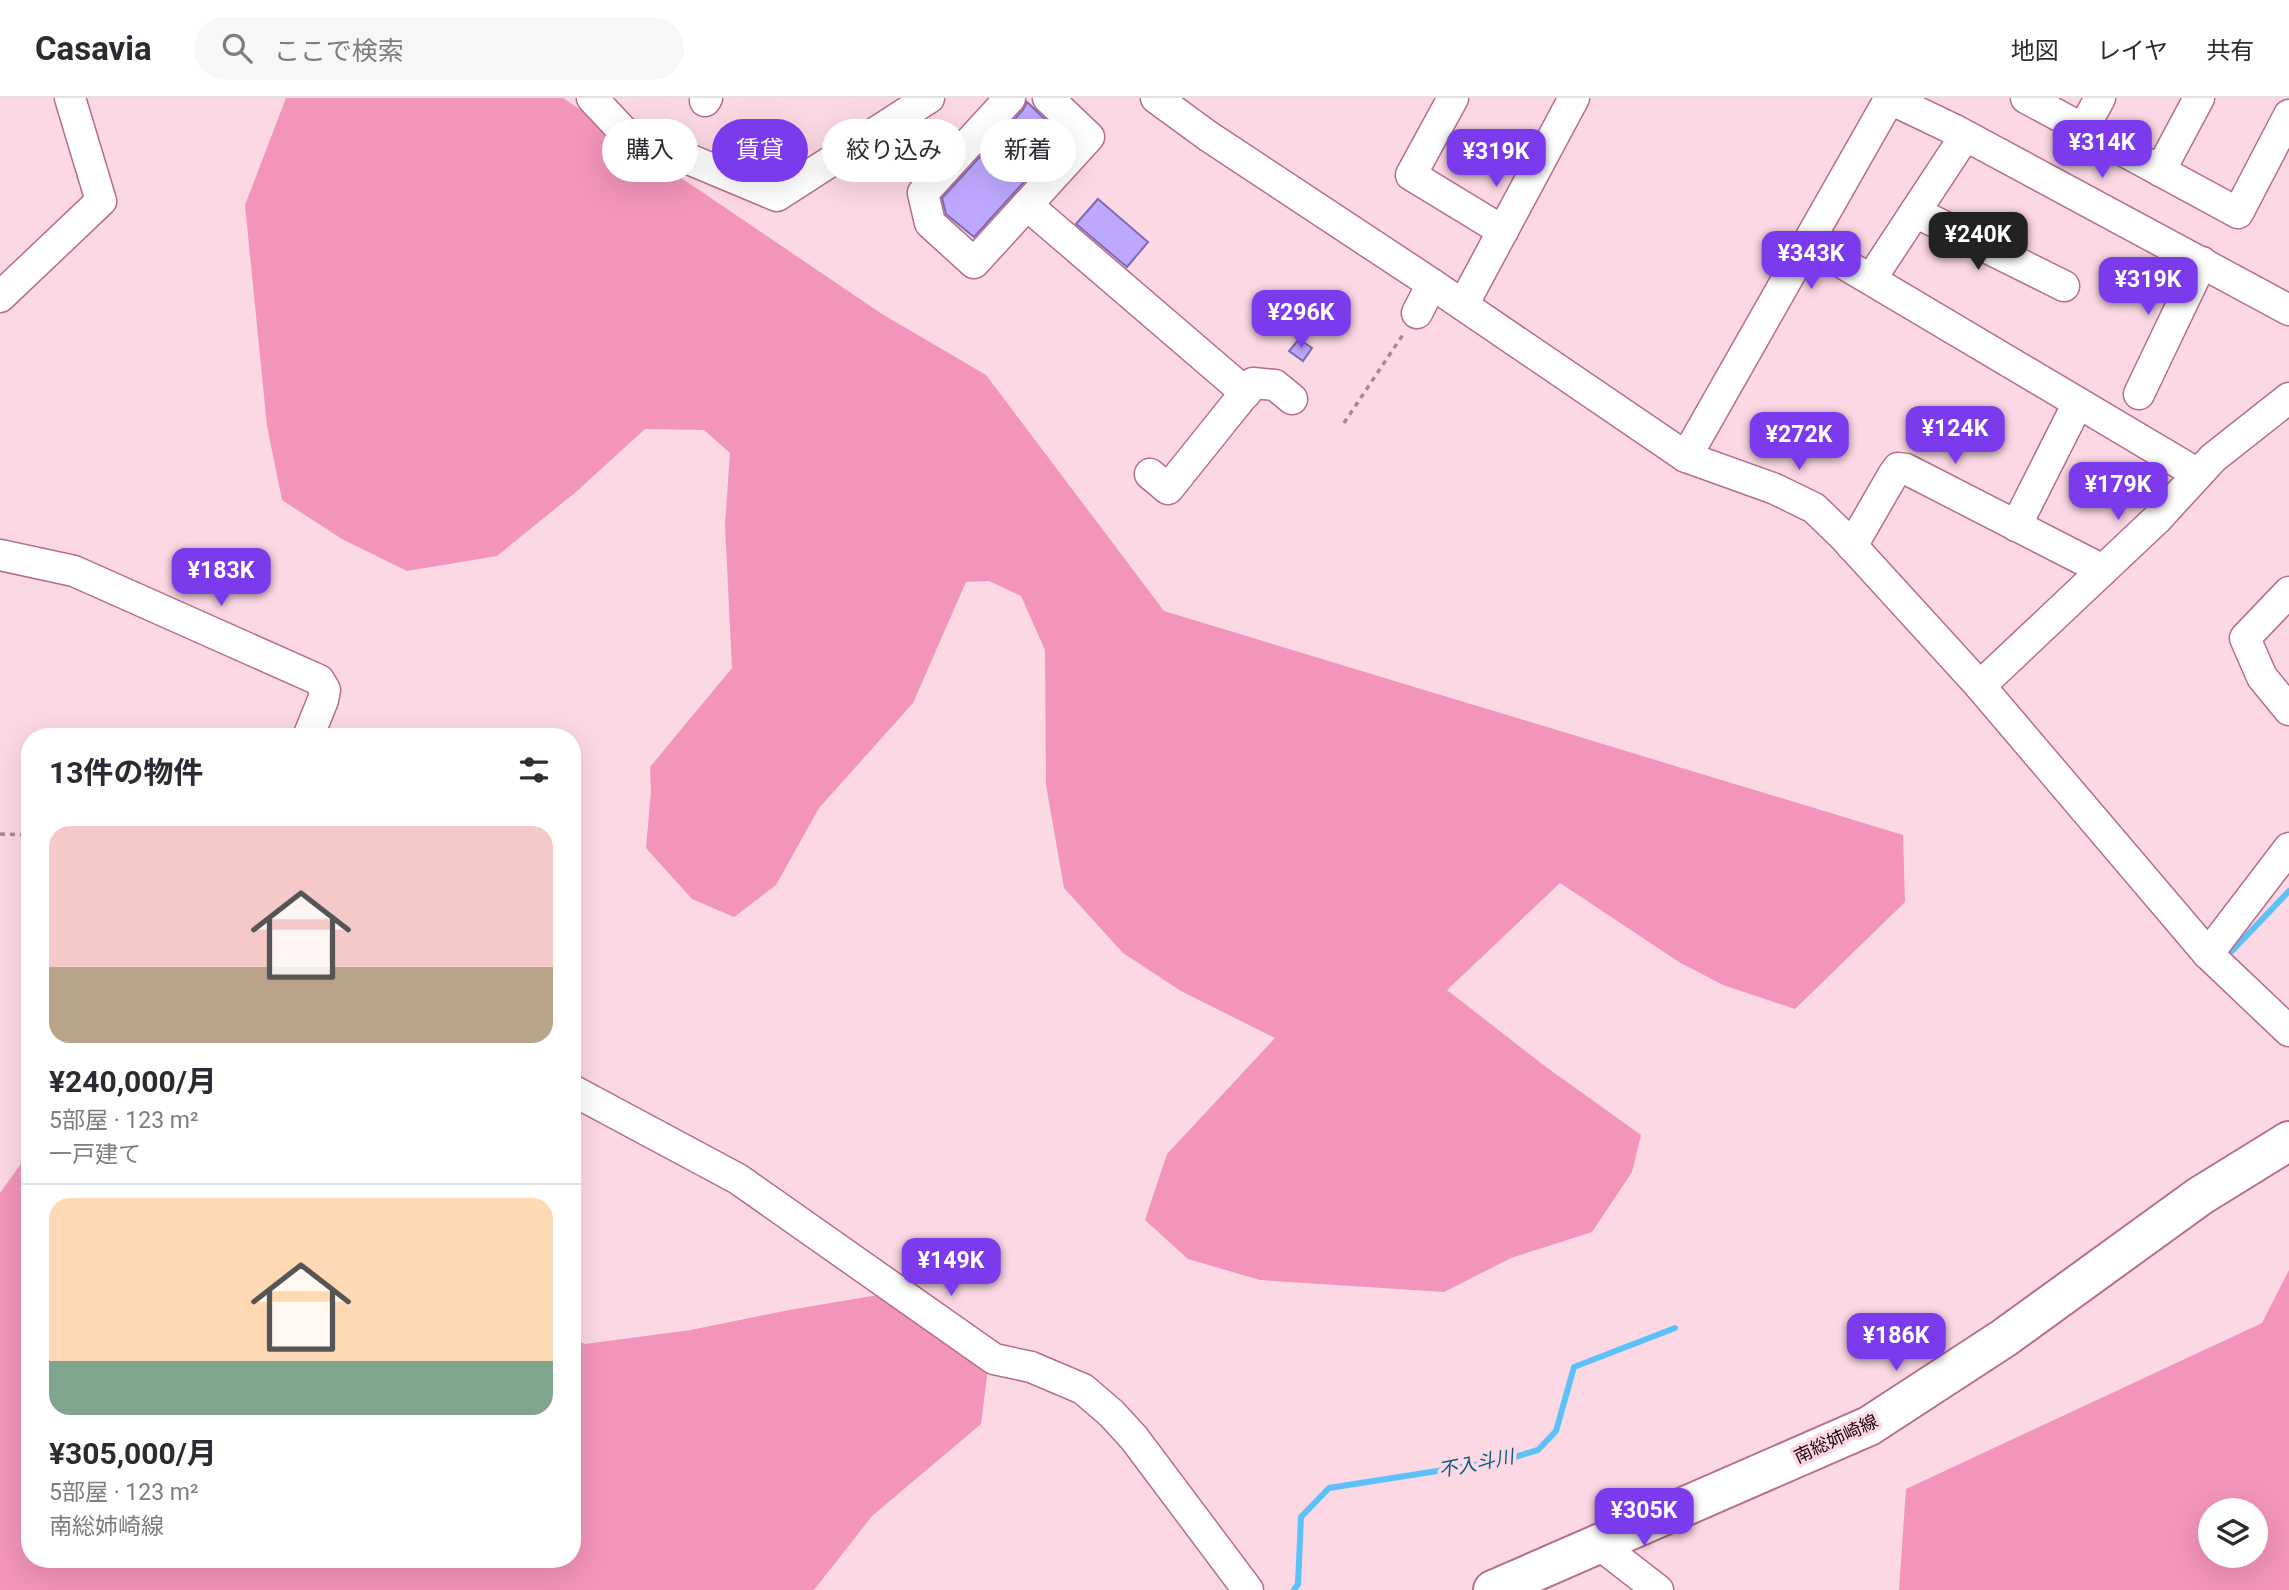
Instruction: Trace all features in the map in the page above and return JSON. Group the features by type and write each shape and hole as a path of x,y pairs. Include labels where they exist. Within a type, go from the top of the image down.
{"main road":[{"name":"南総姉崎線","path":"1493,1590 1870,1426 2004,1338 2200,1196 2289,1141"}],"street":[{"path":"0,297 101,201 70,98"},
{"path":"592,98 624,132 777,196 929,98"},
{"path":"1010,98 923,193 930,223 974,263 1089,137 1048,98"},
{"path":"1156,98 1208,136 1686,457 1775,488 1814,508 1980,686 2208,954 2289,1031"},
{"path":"1453,98 1411,175 1503,231"},
{"path":"1463,305 1574,98"},
{"path":"1686,457 1889,98 2289,310"},
{"path":"2026,98 2238,213 2289,115"},
{"path":"2083,129 2099,98"},
{"path":"2160,171 2199,98"},
{"path":"1871,279 1965,136"},
{"path":"1027,205 1246,393"},
{"path":"1915,212 2064,286"},
{"path":"1809,243 2198,474"},
{"path":"2138,394 2202,262"},
{"path":"1417,313 1432,284"},
{"path":"1150,474 1168,489 1253,383 1284,384"},
{"path":"1980,686 2157,519 2213,458 2289,398"},
{"path":"2016,526 2078,403"},
{"path":"1852,546 1898,468 1906,469 2103,570"},
{"path":"0,555 74,571 319,680 325,690 311,728"},
{"path":"2286,599 2245,638 2262,677 2289,710"},
{"path":"2208,954 2289,848"},
{"path":"581,1095 738,1179 994,1359 1031,1367 1083,1390 1111,1413 1134,1438 1248,1590"},
{"path":"1600,1545 1658,1590"}],"path":[{"path":"1344,423 1417,313"},
{"path":"0,834 21,835"}],"shaded area":[{"path":"286,98 563,98 602,124 602,182 687,182 882,314 986,375 1164,611 1903,835 1905,902 1795,1009 1723,985 1679,962 1560,883 1447,990 1546,1067 1641,1135 1632,1172 1592,1232 1511,1258 1444,1292 1260,1280 1188,1259 1145,1220 1167,1154 1275,1038 1181,991 1123,953 1064,888 1046,785 1045,650 1021,596 989,581 966,582 913,703 819,808 776,885 734,917 692,899 646,848 651,792 650,767 732,668 725,525 730,453 704,430 645,429 577,491 497,556 407,571 342,539 282,500 267,426 245,205"},
{"path":"21,1164 21,1568 581,1568 581,1342 585,1344 691,1330 878,1295 988,1368 981,1424 872,1516 814,1590 0,1590 0,1193"},
{"path":"2289,1270 2289,1590 1899,1590 1906,1489 2262,1323"}],"building":[{"path":"1027,102 1045,119 1015,119"},
{"path":"980,157 980,182 1024,182 974,237 946,214 942,198 957,182 966,182 966,172"},
{"path":"1098,199 1148,242 1127,267 1076,224"},
{"path":"1299,339 1312,348 1303,361 1289,351"}],"waterway":[{"name":"不入斗川","path":"2232,951 2289,891"},
{"name":"不入斗川","path":"1294,1590 1298,1584 1301,1517 1329,1488 1501,1461 1538,1450 1556,1431 1574,1367 1675,1328"}]}
